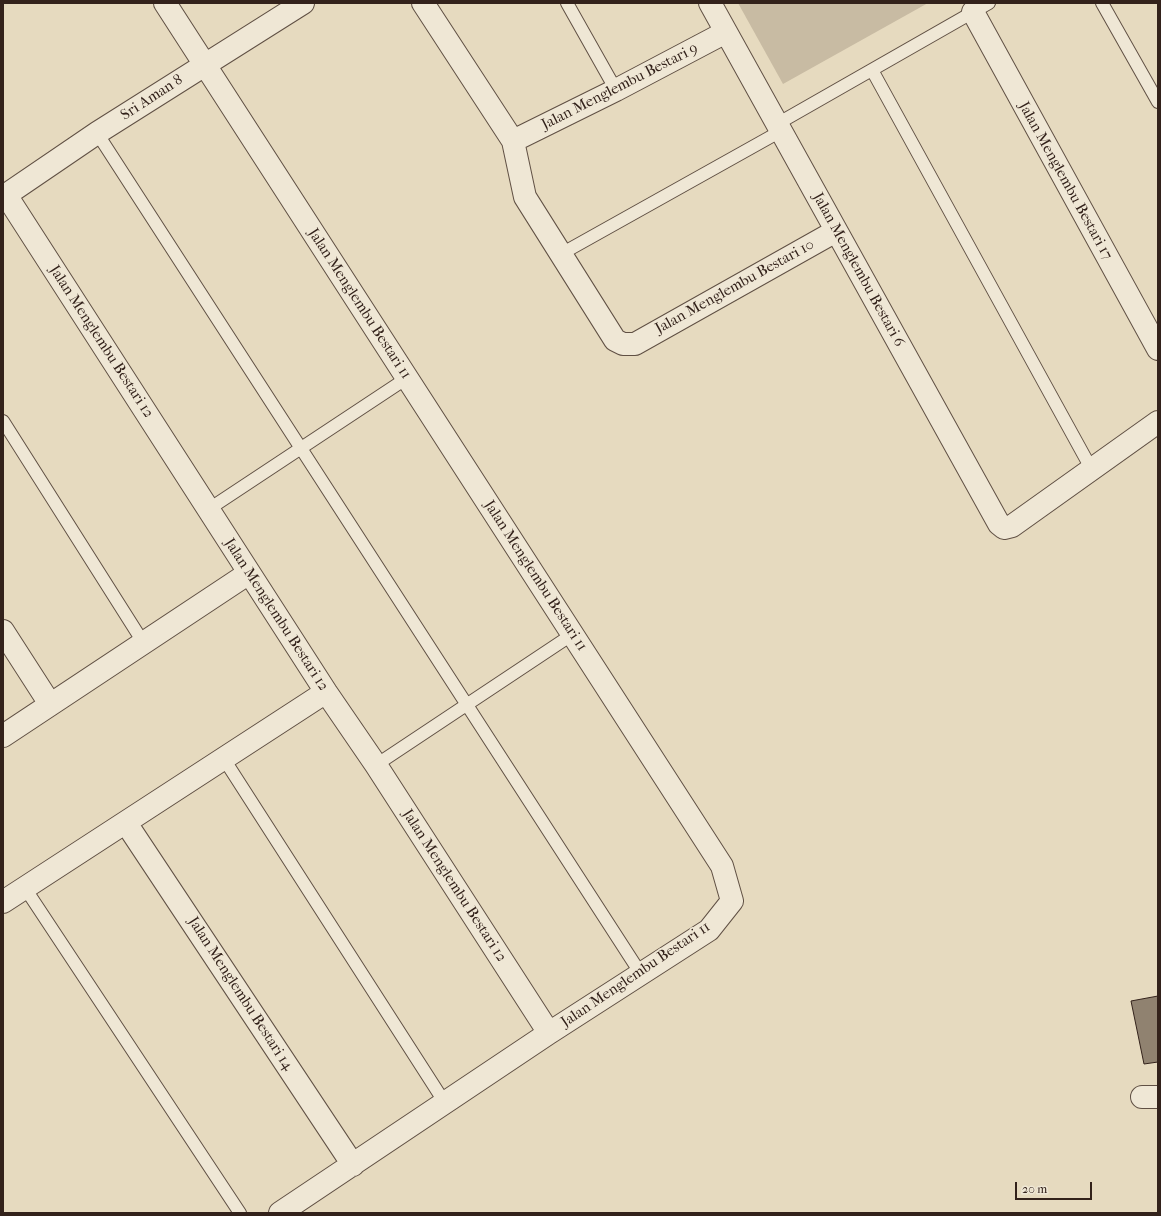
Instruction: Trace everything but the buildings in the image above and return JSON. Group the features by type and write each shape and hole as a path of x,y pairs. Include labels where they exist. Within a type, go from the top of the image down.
{"street":[{"name":"Jalan Menglembu Bestari 11","path":"165,3 722,866 732,901 709,930 549,1033 280,1213"},
{"name":"Sri Aman 8","path":"4,196 97,133 204,64 303,3"},
{"path":"423,3 513,141 525,197 561,254"},
{"name":"Jalan Menglembu Bestari 6","path":"710,3 999,524 1004,528 1012,526 1092,470"},
{"name":"Jalan Menglembu Bestari 17","path":"981,8 1158,349"},
{"name":"Jalan Menglembu Bestari 9","path":"513,141 616,90 726,32"},
{"name":"Jalan Menglembu Bestari 12","path":"4,196 209,509 326,692 376,765 549,1033"},
{"name":"Jalan Menglembu Bestari 10","path":"561,254 615,340 623,344 635,344 836,231"},
{"path":"1092,470 1158,422"},
{"path":"3,736 249,573"},
{"path":"3,631 50,704"},
{"path":"3,902 326,692"},
{"name":"Jalan Menglembu Bestari 14","path":"126,822 353,1165"}],"lane":[{"path":"567,3 616,90"},
{"path":"1102,3 1158,102"},
{"path":"561,254 779,127 872,70 981,8"},
{"path":"872,70 1092,470"},
{"path":"97,133 641,974"},
{"path":"209,509 407,378"},
{"path":"3,421 143,642"},
{"path":"376,765 573,634"},
{"path":"224,759 445,1103"},
{"path":"25,888 240,1213"}],"shaded area":[{"path":"738,3 928,3 783,84"}]}
